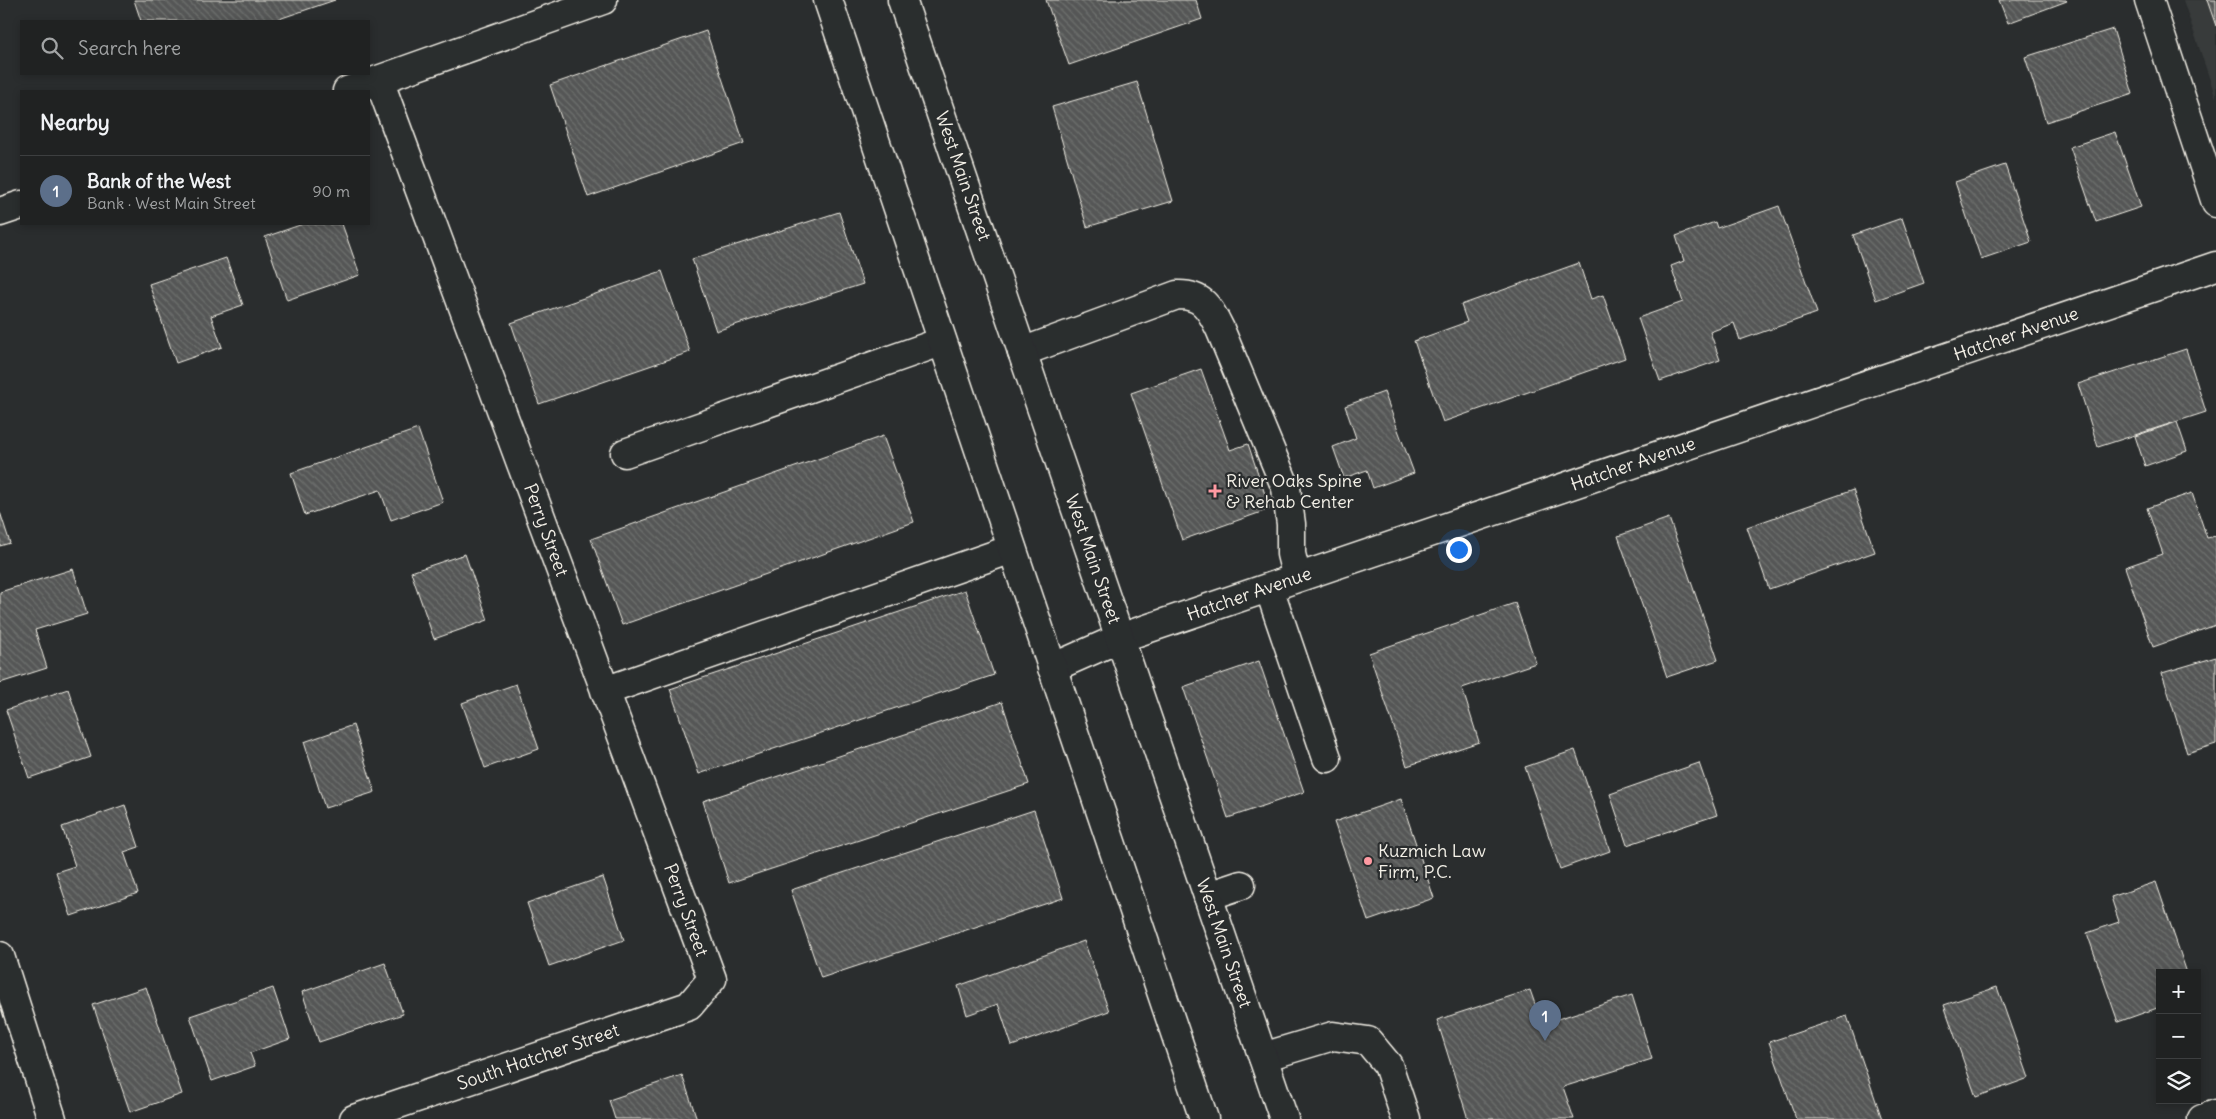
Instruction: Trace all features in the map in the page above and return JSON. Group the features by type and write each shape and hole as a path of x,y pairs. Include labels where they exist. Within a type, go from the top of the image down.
{"street":[{"path":"350,90 603,0"},
{"path":"828,0 1204,1119"},
{"name":"West Main Street","path":"902,0 1284,1119"},
{"path":"2149,0 2216,203"},
{"name":"Perry Street","path":"379,80 712,979"},
{"path":"0,212 20,205"},
{"name":"Hatcher Avenue","path":"1052,668 1120,638 2216,266"},
{"path":"1022,352 1177,294 1190,294 1201,301 1211,310 1220,329 1286,488 1291,524 1291,554 1297,578"},
{"path":"625,453 942,342"},
{"path":"605,691 1012,549"},
{"path":"1269,588 1327,758"},
{"path":"1208,896 1241,885"},
{"path":"0,956 52,1119"},
{"name":"South Hatcher Street","path":"354,1119 689,1006 712,979"},
{"path":"1263,1057 1333,1036 1368,1041 1388,1065 1406,1119"},
{"path":"2202,1119 2216,1114"}],"shaded area":[{"path":"2183,0 2216,0 2216,98"}],"building":[{"path":"134,0 335,0 276,20 141,20"},
{"path":"1046,0 1196,0 1202,19 1069,65"},
{"path":"1999,0 2066,0 2067,1 2008,23"},
{"path":"2207,0 2216,0 2216,26"},
{"path":"2113,29 2133,94 2046,122 2025,57"},
{"path":"706,31 744,143 588,197 550,85"},
{"path":"1137,82 1173,201 1087,227 1052,107"},
{"path":"2115,132 2141,207 2096,222 2070,147"},
{"path":"2005,165 2031,242 1981,259 1955,182"},
{"path":"1779,206 1817,313 1740,340 1734,323 1710,332 1720,360 1660,381 1638,318 1683,302 1671,266 1684,261 1676,236 1715,222 1717,228"},
{"path":"839,212 863,284 716,331 692,259"},
{"path":"1902,218 1924,283 1876,300 1853,235"},
{"path":"300,225 342,225 360,275 287,300 265,237"},
{"path":"226,258 243,305 211,316 222,347 176,363 149,284"},
{"path":"1579,263 1591,299 1603,295 1625,358 1443,422 1414,341 1467,322 1461,305"},
{"path":"662,271 690,352 539,404 511,323"},
{"path":"2186,349 2206,412 2098,447 2078,384"},
{"path":"1201,369 1230,450 1248,444 1270,509 1182,540 1131,393"},
{"path":"1384,392 1414,473 1373,488 1367,470 1344,478 1333,447 1356,438 1345,406"},
{"path":"2177,422 2187,451 2145,466 2135,436"},
{"path":"418,429 443,502 391,520 380,490 305,515 291,473"},
{"path":"883,436 914,522 622,625 591,539"},
{"path":"1853,490 1875,552 1769,589 1747,527"},
{"path":"2192,493 2207,538 2216,536 2216,625 2153,647 2125,567 2163,554 2147,508"},
{"path":"0,512 10,543 0,546"},
{"path":"1669,518 1718,660 1667,677 1618,536"},
{"path":"465,554 488,620 434,639 411,572"},
{"path":"73,569 87,614 35,630 47,668 0,683 0,592"},
{"path":"965,590 994,675 699,774 670,689"},
{"path":"1515,603 1536,663 1462,688 1479,742 1407,766 1369,653"},
{"path":"2216,657 2216,744 2187,753 2162,673"},
{"path":"1259,661 1304,792 1228,818 1183,687"},
{"path":"516,684 539,749 485,768 462,703"},
{"path":"68,689 91,757 29,778 6,710"},
{"path":"1002,702 1029,784 729,883 703,801"},
{"path":"353,725 375,792 325,808 304,742"},
{"path":"1575,750 1610,851 1560,869 1525,767"},
{"path":"1699,763 1717,815 1627,845 1610,794"},
{"path":"1401,799 1434,898 1368,921 1334,822"},
{"path":"125,805 139,847 124,852 138,893 71,916 56,872 75,866 62,827"},
{"path":"1034,810 1063,898 821,978 791,890"},
{"path":"603,877 624,940 549,966 527,903"},
{"path":"2156,882 2186,969 2156,969 2156,1008 2118,1022 2087,933 2119,922 2111,897"},
{"path":"1084,941 1109,1011 1012,1046 998,1004 967,1015 958,986"},
{"path":"385,963 403,1014 319,1042 302,992"},
{"path":"146,987 182,1094 130,1112 93,1005"},
{"path":"1997,987 2029,1078 1976,1097 1944,1005"},
{"path":"273,988 290,1039 250,1053 255,1066 212,1081 190,1016"},
{"path":"1530,990 1542,1024 1632,995 1652,1059 1563,1087 1574,1119 1468,1119 1437,1020"},
{"path":"1847,1016 1882,1119 1796,1119 1769,1042"},
{"path":"682,1075 697,1119 615,1119 609,1100"}],"place":[{"name":"River Oaks Spine & Rehab Center","path":"1215,491"},
{"name":"Kuzmich Law Firm, P.C.","path":"1368,861"},
{"name":"Bank of the West","path":"1545,1041"}]}
